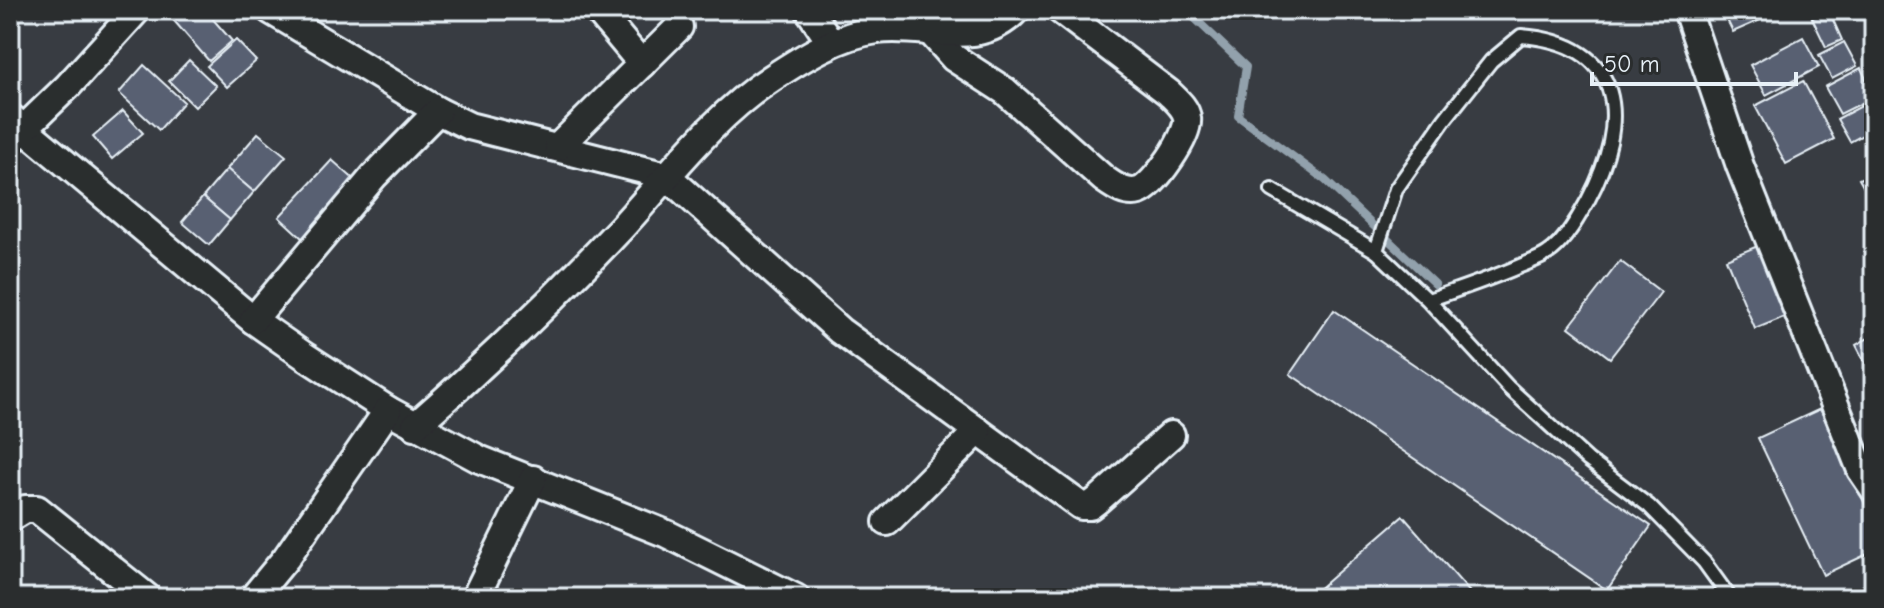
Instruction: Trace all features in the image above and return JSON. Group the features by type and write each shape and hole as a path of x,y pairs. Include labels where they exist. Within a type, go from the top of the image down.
{"street":[{"path":"137,10 68,86 15,129 253,320 388,410 479,459 667,534 796,598"},
{"path":"270,10 438,111 469,126 667,176 840,331 1081,506 1090,506 1099,499 1171,435"},
{"path":"597,10 642,64"},
{"path":"809,10 831,43"},
{"path":"415,426 518,333 590,261 701,139 771,78 831,43 876,30 980,32 994,27 1016,10"},
{"path":"930,31 954,58 1005,91 1104,179 1118,189 1137,191 1146,187 1170,157 1186,130 1187,117 1169,93 1060,10"},
{"path":"1687,10 1740,166 1861,470 1874,489"},
{"path":"558,147 679,27"},
{"path":"253,320 374,176 438,111"},
{"path":"253,598 286,558 388,410"},
{"path":"887,522 978,431"},
{"path":"475,598 533,479"},
{"path":"10,518 25,509 37,509 148,598"}],"lane":[{"path":"1376,251 1396,189 1491,61 1521,36 1548,38 1587,56 1611,89 1614,130 1601,175 1580,216 1550,253 1487,280 1428,300"},
{"path":"1272,190 1376,251 1428,300 1509,388 1588,460 1649,506 1704,562 1730,598"},
{"path":"1854,598 1874,590"}],"building":[{"path":"175,10 205,10 232,41 209,61 169,15"},
{"path":"1722,10 1783,10 1733,32"},
{"path":"1829,11 1842,40 1826,47 1812,18"},
{"path":"1803,37 1819,67 1766,95 1750,65"},
{"path":"236,40 256,61 227,87 207,66"},
{"path":"1844,42 1857,66 1832,79 1819,55"},
{"path":"189,60 216,86 195,107 169,81"},
{"path":"144,65 184,102 159,130 119,93"},
{"path":"1861,68 1874,97 1840,114 1825,87"},
{"path":"1803,81 1834,139 1786,164 1755,106"},
{"path":"1869,102 1874,111 1874,129 1850,142 1837,119"},
{"path":"123,111 143,133 112,159 93,137"},
{"path":"258,133 286,156 254,192 227,169"},
{"path":"332,160 357,182 303,239 279,217"},
{"path":"227,169 254,192 230,220 203,197"},
{"path":"1874,172 1874,206 1859,179"},
{"path":"203,197 230,220 209,245 182,222"},
{"path":"1765,243 1794,313 1755,329 1726,259"},
{"path":"1620,261 1661,292 1610,358 1569,327"},
{"path":"1334,310 1651,526 1607,590 1290,374"},
{"path":"1874,335 1874,380 1856,345"},
{"path":"1820,409 1874,523 1874,551 1823,575 1758,438"},
{"path":"1403,516 1475,598 1308,598"}],"waterway":[{"path":"1186,10 1246,67 1238,116 1325,180 1435,284"}]}
